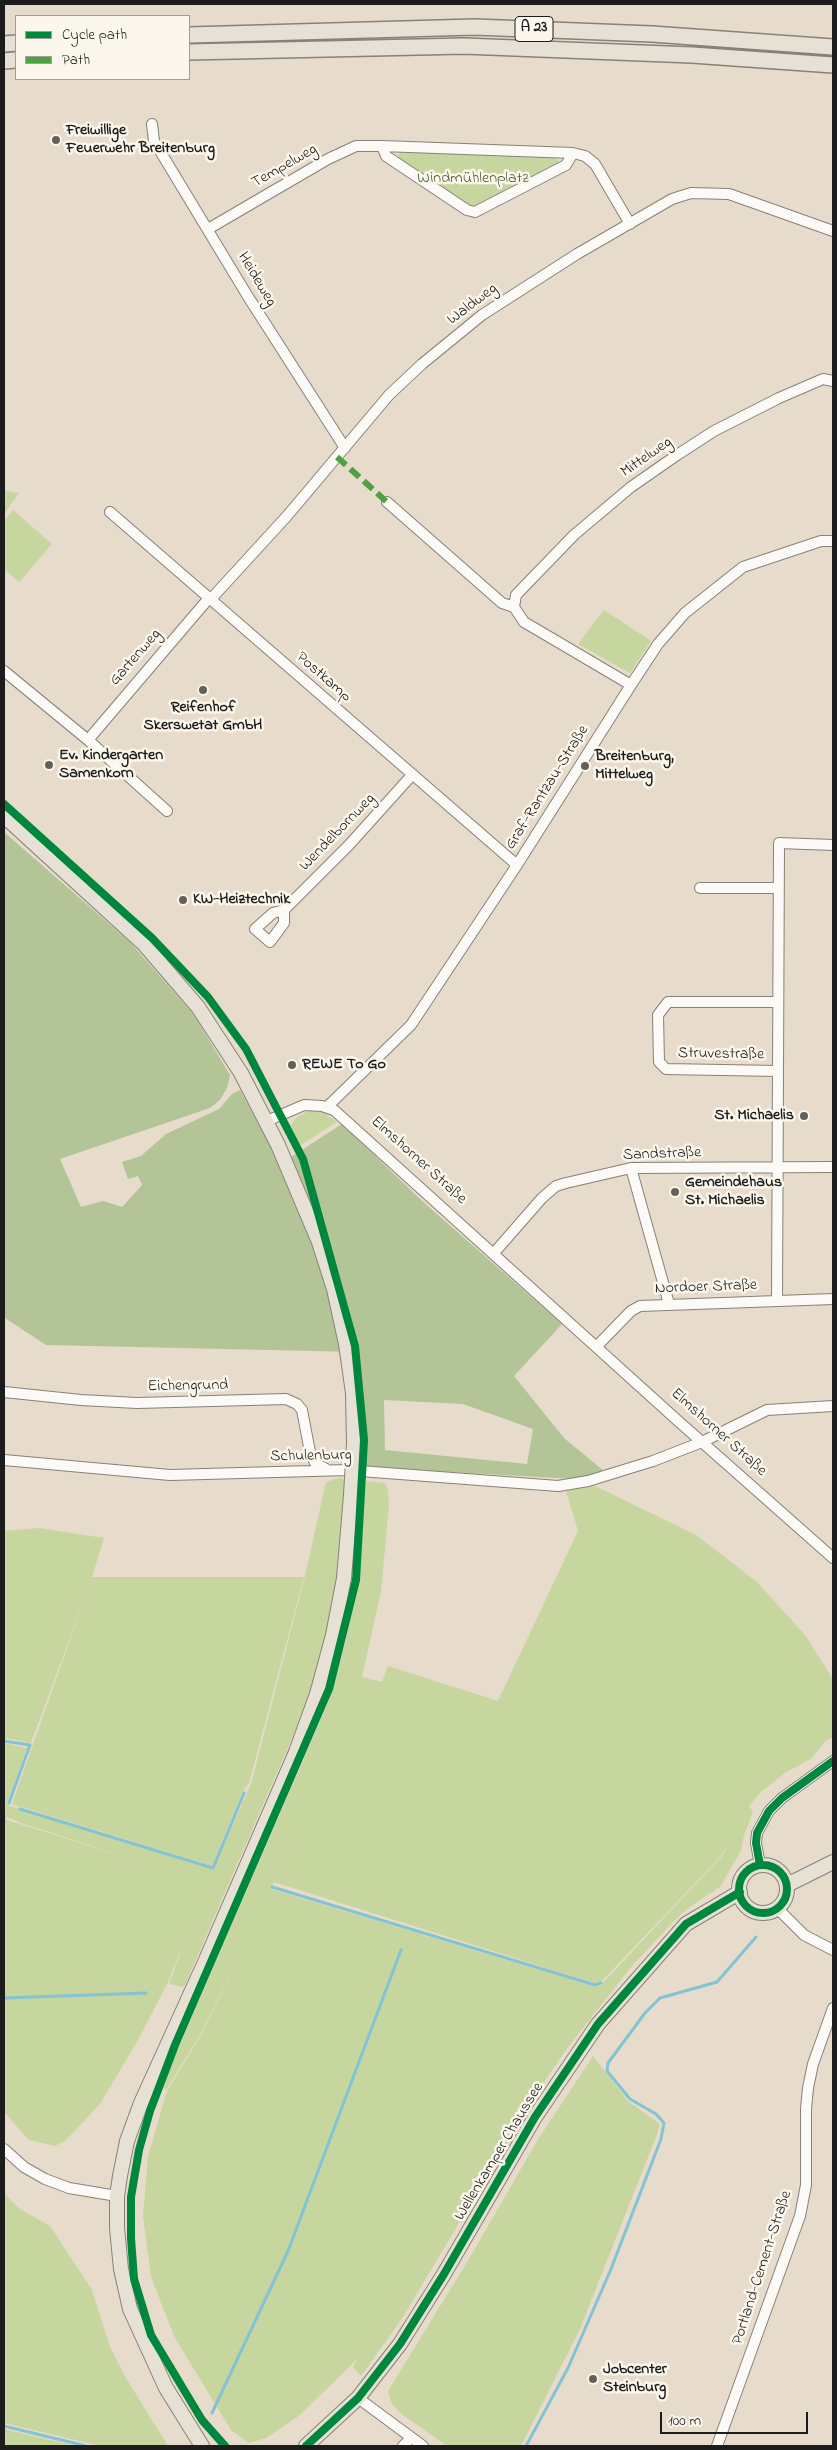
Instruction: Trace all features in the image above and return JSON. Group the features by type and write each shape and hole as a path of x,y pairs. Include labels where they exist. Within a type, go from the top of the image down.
{"highway":[{"name":"A 23","path":"190,35 475,27 672,35 833,47"},
{"name":"A 23","path":"190,52 464,46 692,54 833,65"}],"main road":[{"path":"4,816 143,942 213,1026 267,1121 319,1242 334,1289 346,1344 353,1394 354,1443 344,1578 333,1635 317,1694 296,1752 209,1953 141,2103 127,2141 117,2196 121,2269 130,2310 166,2388 202,2446"},
{"path":"787,1885 833,1862"},
{"path":"760,1865 771,1866 778,1870 784,1877 787,1885 785,1898 777,1908 769,1912 756,1911 745,1904 740,1892 740,1882 745,1874 752,1867 760,1865"},
{"name":"Wellenkamper Chaussee","path":"308,2445 358,2398 391,2356 419,2314 535,2117 598,2024 686,1924 740,1892"},
{"path":"194,2434 209,2446"}],"street":[{"name":"Heideweg","path":"152,124 154,141 344,448"},
{"name":"Tempelweg","path":"208,229 328,159 356,146 573,153 585,156 595,164 630,224"},
{"path":"382,146 386,156 467,210 475,212 566,165 573,153"},
{"name":"Waldweg","path":"210,598 286,516 389,395 422,364 482,315 518,290 672,199 691,193 729,194 833,231"},
{"name":"Mittelweg","path":"514,608 516,595 555,554 574,535 631,487 714,431 779,398 823,379 833,381"},
{"path":"387,502 502,603 514,608 524,622 631,684"},
{"name":"Postkamp","path":"110,512 412,776 517,865"},
{"name":"Graf-Rantzau-Straße","path":"327,1107 411,1025 517,865 631,684 658,644 685,613 743,567 821,541 833,541"},
{"name":"Gartenweg","path":"88,740 210,598"},
{"path":"4,671 88,740 167,811"},
{"name":"Wendelbornweg","path":"284,910 349,845 412,776"},
{"name":"Struvestraße","path":"777,1301 779,843 833,845"},
{"path":"700,888 778,888"},
{"name":"Struvestraße","path":"778,1002 668,1002 658,1015 659,1062 666,1069 778,1071"},
{"path":"267,1121 304,1105 327,1107"},
{"name":"Elmshorner Straße","path":"327,1107 334,1110 833,1558"},
{"path":"631,1168 669,1304"},
{"name":"Sandstraße","path":"494,1253 542,1198 556,1186 631,1168 833,1168"},
{"name":"Nordoer Straße","path":"597,1346 635,1307 669,1304 833,1299"},
{"name":"Eichengrund","path":"4,1392 81,1400 137,1403 286,1399 297,1404 302,1410 310,1452 315,1463 326,1470"},
{"name":"Schulenburg","path":"4,1460 193,1476 326,1470 548,1486 569,1485 611,1475 702,1442 767,1410 833,1406"},
{"path":"760,1865 756,1843 757,1833 769,1810 782,1798 833,1761"},
{"path":"777,1908 804,1935 833,1950"},
{"name":"Portland-Cement-Straße","path":"717,2446 800,2216 806,2185 806,2109 808,2088 813,2064 833,2008"},
{"path":"4,2149 24,2167 45,2180 69,2188 117,2196"},
{"path":"358,2398 423,2446"},
{"path":"403,2446 411,2438"}],"green space":[{"name":"Windmühlenplatz","path":"400,152 555,157 559,162 556,166 477,207 470,206 399,160 397,157"},
{"path":"4,492 19,493 4,514"},
{"path":"13,510 52,544 19,582 4,569 4,521"},
{"path":"604,610 651,641 630,673 578,644"},
{"path":"4,832 130,942 194,1015 230,1075 227,1088 220,1100 210,1108 60,1159 81,1207 103,1201 122,1207 142,1185 138,1176 128,1179 122,1162 141,1156 166,1134 219,1109 232,1094 240,1090 280,1164 342,1124 421,1200 562,1324 514,1376 564,1438 604,1471 573,1479 362,1467 359,1352 46,1345 5,1318","holes":["384,1400 463,1404 533,1429 527,1464 385,1450"]},
{"path":"314,1110 325,1113 337,1122 296,1148 289,1128 296,1118 308,1111"},
{"path":"341,1477 344,1481 338,1570 328,1626 310,1690 298,1724 184,1987 169,1984 184,1943 167,1984 137,2042 100,2104 65,2141 55,2146 29,2140 4,2112 4,1819 145,1863 4,1816 4,1743 27,1748 7,1805 213,1869 251,1784 305,1576 326,1482"},
{"path":"366,1481 385,1483 388,1490 389,1506 381,1591 362,1677 382,1682 388,1666 498,1701 578,1531 566,1491 591,1484 696,1535 757,1582 805,1635 833,1679 833,1737 825,1741 812,1758 785,1773 760,1793 749,1806 753,1812 744,1835 741,1851 720,1887 688,1908 673,1922 632,1966 568,2047 537,2092 403,2317 361,2376 353,2367 357,2359 300,2415 266,2438 249,2443 231,2430 175,2338 151,2277 143,2216 148,2156 167,2091 201,2035 242,1950 200,2035 166,2090 162,2086 328,1703 346,1640 358,1568","holes":["728,1843 722,1856 600,1986 596,1987 271,1889 274,1882 594,1983 600,1983 720,1857"]},
{"path":"39,1528 104,1538 92,1577 304,1577 249,1783 243,1791 212,1866 12,1804 88,1589 31,1743 4,1738 4,1531"},
{"path":"593,2056 628,2101 660,2124 656,2137 580,2329 521,2446 447,2446 399,2412 391,2402 388,2391 469,2259 537,2141"},
{"path":"4,2193 20,2209 50,2226 92,2290 110,2347 126,2378 168,2446 101,2446 4,2423"},
{"path":"4,2429 76,2446 4,2446"}],"waterway":[{"path":"4,1741 30,1745 9,1803"},
{"path":"20,1809 213,1868 244,1793"},
{"path":"272,1887 595,1985 601,1983"},
{"path":"526,2446 568,2368 611,2269 661,2139 664,2123 656,2114 630,2099 607,2071 608,2063 645,2013 660,1998 717,1982 756,1937"},
{"path":"212,2413 288,2251 401,1950"},
{"path":"4,1998 146,1993"},
{"path":"4,2426 86,2446"}],"marked path":[{"path":"337,457 387,502"}],"cycle path":[{"path":"4,804 152,938 208,997 246,1049 303,1159 355,1346 364,1440 356,1580 329,1689 175,2045 150,2111 139,2150 131,2197 134,2279 151,2335 202,2420 225,2446"},
{"path":"760,1865 756,1843 757,1833 769,1811 782,1798 833,1761"},
{"path":"763,1865 772,1867 780,1872 785,1880 787,1889 785,1898 780,1906 772,1911 763,1913 754,1911 746,1906 741,1898 739,1889 741,1880 746,1872 754,1867 763,1865"},
{"path":"306,2446 358,2398 400,2344 444,2274 535,2117 598,2024 686,1924 740,1892"}],"place":[{"name":"Freiwillige Feuerwehr Breitenburg","path":"56,140"},
{"name":"Reifenhof Skerswetat GmbH","path":"203,690"},
{"name":"Ev. Kindergarten Samenkorn","path":"49,765"},
{"name":"Breitenburg, Mittelweg","path":"585,766"},
{"name":"KW-Heiztechnik","path":"183,900"},
{"name":"REWE To Go","path":"292,1065"},
{"name":"St. Michaelis","path":"804,1116"},
{"name":"Gemeindehaus St. Michaelis","path":"675,1192"},
{"name":"Jobcenter Steinburg","path":"593,2379"}]}
